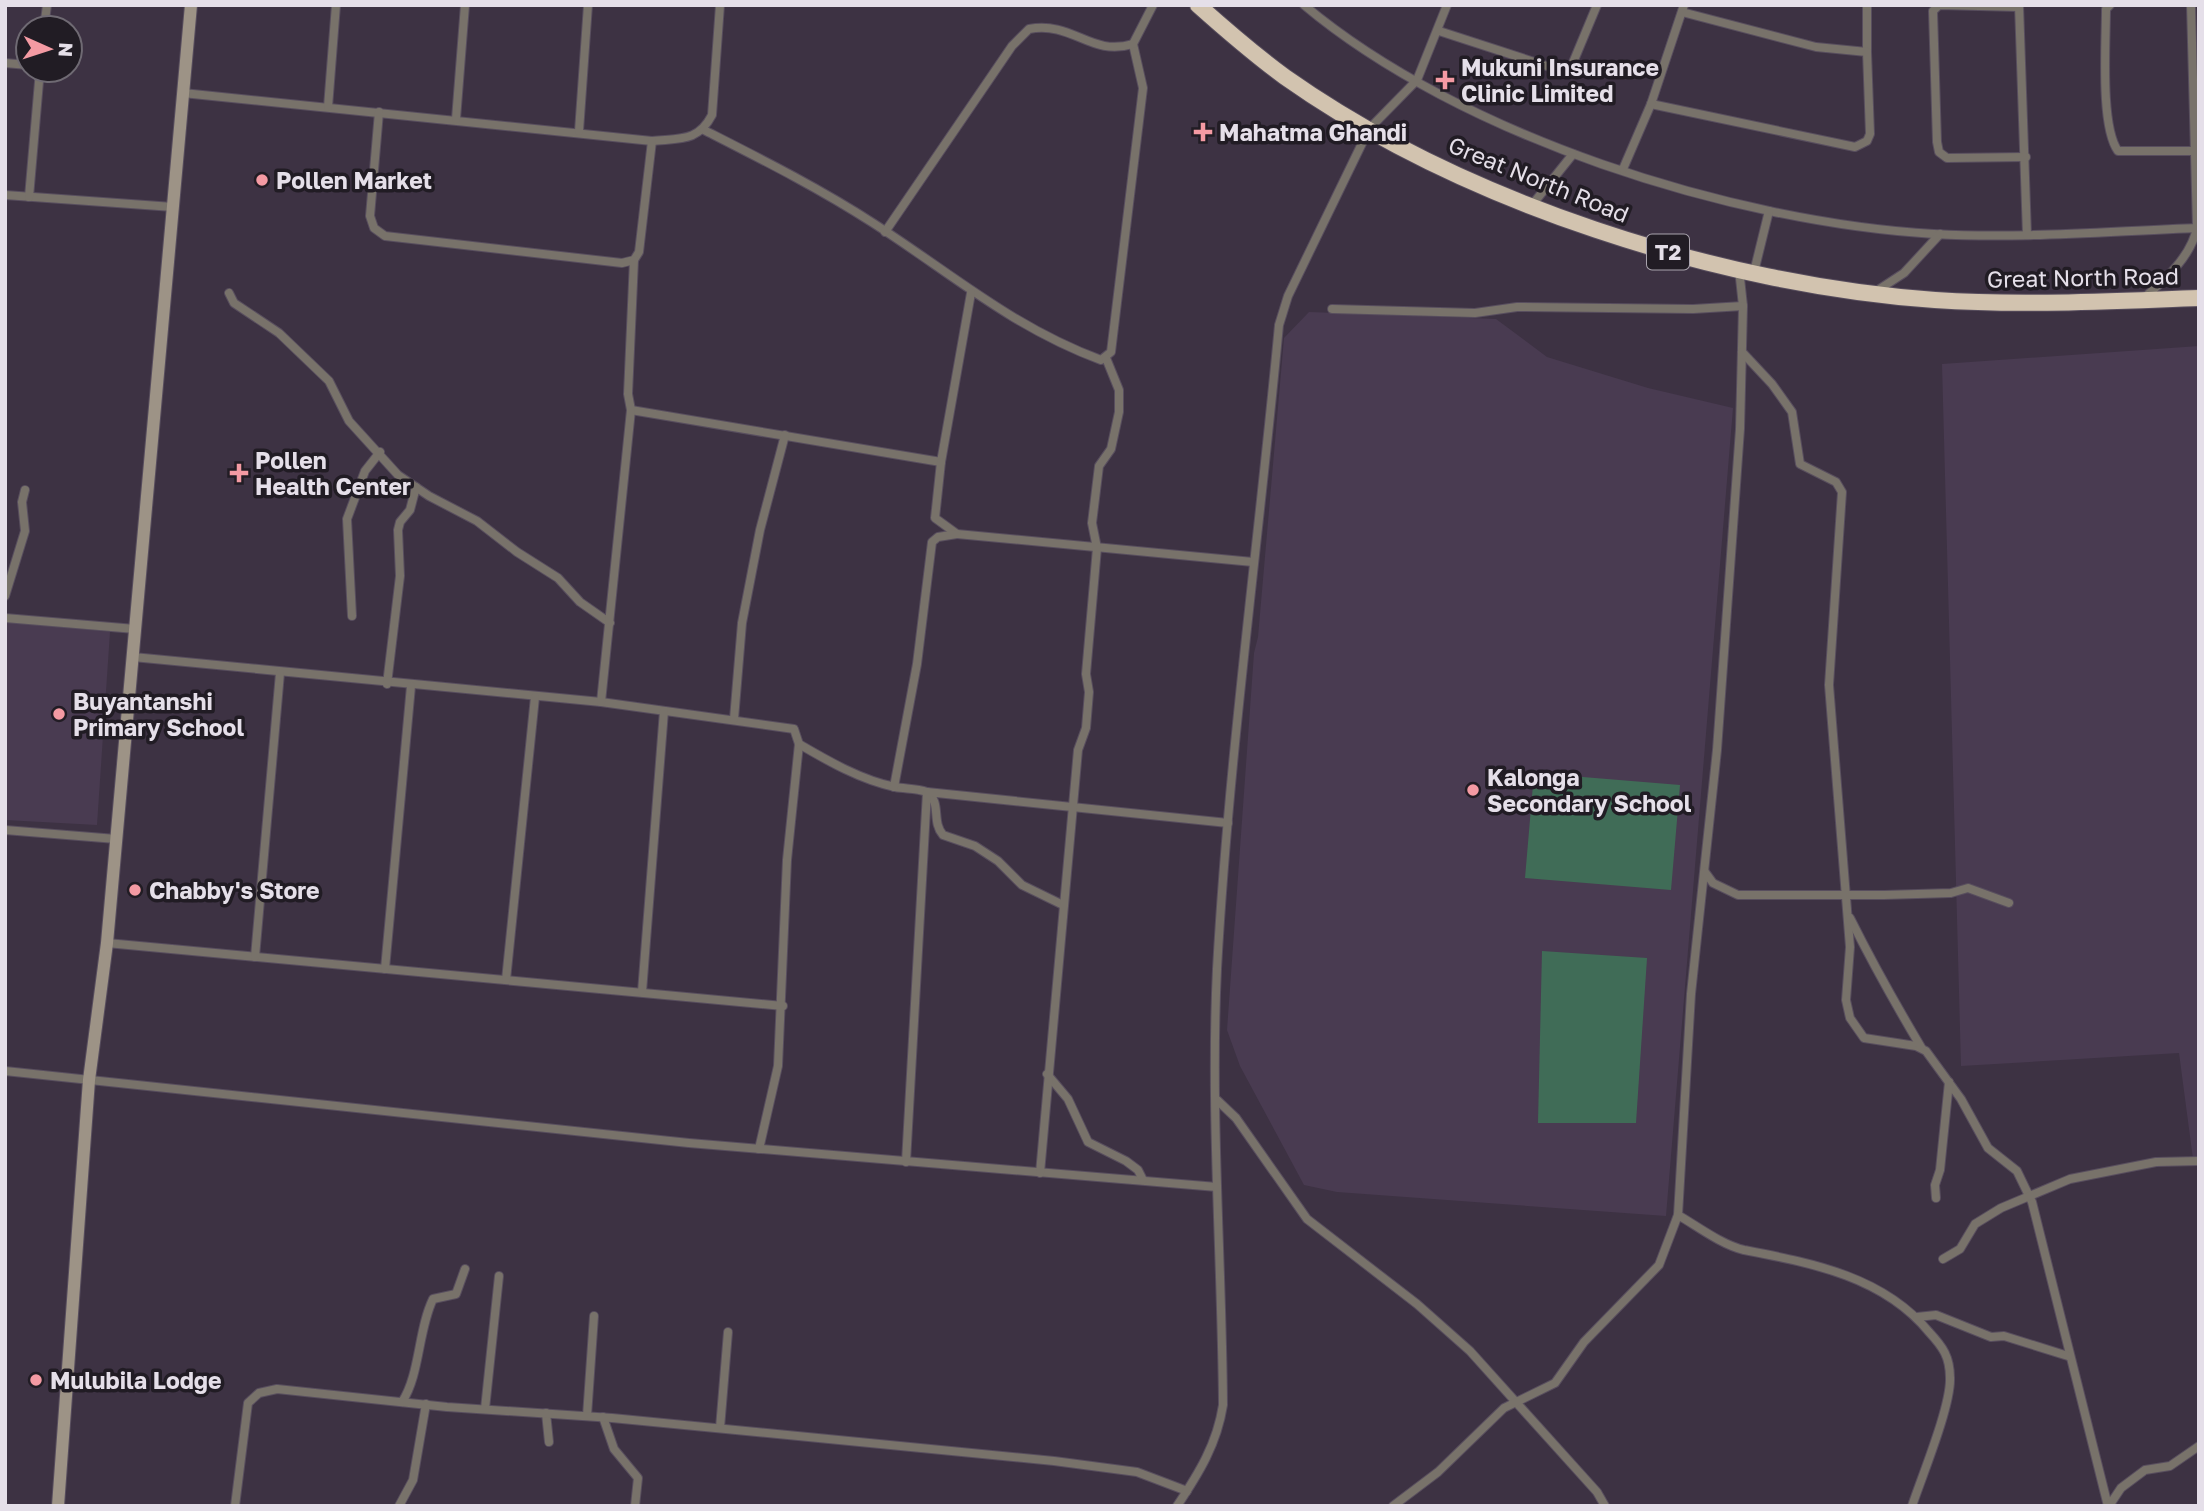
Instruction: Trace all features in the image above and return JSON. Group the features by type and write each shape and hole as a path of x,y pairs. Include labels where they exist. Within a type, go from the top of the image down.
{"highway":[{"name":"Great North Road","path":"1198,5 1285,77 1369,129 1532,205 1615,237 1814,286 1873,293 1988,302 2199,298"}],"street":[{"path":"58,1506 89,1080 107,943 191,5"},
{"path":"328,107 336,5"},
{"path":"456,119 465,5"},
{"path":"579,131 588,5"},
{"path":"183,93 579,131 652,141 691,137 704,130 712,115 720,5"},
{"path":"704,130 806,182 885,232 971,293 1079,352 1101,360 1111,352 1143,88 1133,44 1153,5"},
{"path":"1304,5 1334,30 1453,102 1573,153 1623,170 1769,211 1817,222 1940,234 2026,235 2198,228"},
{"path":"1177,1506 1211,1452 1220,1429 1223,1405 1217,1187 1217,972 1253,562 1282,309 1369,129 1417,80 1439,31 1447,5"},
{"path":"1439,31 1562,71 1572,65 1597,5"},
{"path":"1651,104 1855,148 1867,141 1871,134 1867,5"},
{"path":"2026,158 1947,158 1939,152 1933,11 1939,5 2019,6 2026,158 2026,235"},
{"path":"2110,5 2106,9 2106,74 2110,139 2118,151 2197,151"},
{"path":"2143,299 2180,262 2194,242 2198,228 2191,5"},
{"path":"1623,170 1651,104 1683,8 1816,47 1867,52"},
{"path":"885,232 1012,46 1029,29 1058,29 1108,49 1133,44"},
{"path":"29,197 39,84"},
{"path":"379,112 370,216 374,228 385,236 622,263 634,260"},
{"path":"601,702 631,410 628,394 634,260 639,252 652,141"},
{"path":"1532,205 1573,153"},
{"path":"5,195 173,207"},
{"path":"1393,1506 1438,1472 1504,1408 1555,1383 1584,1342 1659,1265 1678,1215 1691,994 1705,872 1741,429 1743,306 1747,270 1769,211"},
{"path":"1873,293 1904,274 1940,234"},
{"path":"229,293 234,303 279,333 330,381 349,421 380,452 398,475 477,521 517,552 558,578 580,602 610,623"},
{"path":"894,787 916,664 941,462 971,293"},
{"path":"1332,309 1475,313 1517,307 1670,309 1743,306"},
{"path":"1742,352 1772,384 1792,412 1800,464 1841,487 1829,685 1850,947 1846,1000 1850,1017 1864,1038 1921,1047"},
{"path":"1040,1173 1078,750 1086,728 1086,674 1097,548 1093,523 1099,466 1111,449 1119,403 1115,374 1106,358"},
{"path":"631,410 941,462"},
{"path":"734,719 742,623 760,530 785,435"},
{"path":"352,616 347,519 365,471 380,452"},
{"path":"387,684 401,576 398,530 403,517 410,510 416,487"},
{"path":"5,596 25,531 22,502 25,490"},
{"path":"935,518 957,534"},
{"path":"933,539 957,534 1253,562"},
{"path":"5,618 135,629"},
{"path":"133,657 387,684 601,702 794,729 799,744 788,860 783,1006 778,1066 759,1149"},
{"path":"255,957 280,673"},
{"path":"385,969 411,686"},
{"path":"506,980 535,697"},
{"path":"642,992 664,711"},
{"path":"799,744 825,760 894,787 1228,823"},
{"path":"927,792 935,802 935,822 943,835 975,846 998,861 1022,885 1063,905"},
{"path":"906,1163 927,792"},
{"path":"5,830 116,839"},
{"path":"1705,872 1713,883 1738,895 1951,893 1968,888 2009,903"},
{"path":"1847,911 1881,980 1921,1047 1949,1082 1988,1147 2017,1171 2029,1198 2108,1506"},
{"path":"107,943 783,1006"},
{"path":"5,1071 759,1149 1217,1187"},
{"path":"1048,1074 1068,1099 1088,1142 1126,1161 1143,1180"},
{"path":"1936,1198 1934,1185 1940,1170 1949,1082"},
{"path":"1217,1100 1236,1118 1307,1219 1417,1304 1470,1351 1597,1492 1605,1506"},
{"path":"1943,1259 1960,1249 1975,1224 2001,1208 2080,1176 2156,1162 2199,1161"},
{"path":"1678,1215 1742,1250 1763,1251 1855,1277 1901,1304 1917,1317 1945,1350 1950,1379 1912,1506"},
{"path":"402,1402 411,1389 426,1313 433,1298 456,1294 465,1269"},
{"path":"485,1409 499,1276"},
{"path":"1917,1317 1936,1315 1991,1338 2004,1336 2068,1356"},
{"path":"587,1416 594,1316"},
{"path":"720,1428 728,1332"},
{"path":"235,1506 248,1403 259,1393 277,1389 720,1428 1114,1468 1137,1472 1187,1491"},
{"path":"399,1506 412,1480 426,1404"},
{"path":"546,1413 549,1442"},
{"path":"603,1417 614,1449 638,1478 635,1506"},
{"path":"2108,1506 2122,1488 2145,1470 2170,1466 2199,1446"}],"shaded area":[{"name":"Kalonga Secondary School","path":"1309,312 1496,319 1547,357 1648,388 1733,408 1666,1216 1337,1192 1304,1185 1240,1066 1227,1030 1254,653 1258,637 1284,338"},
{"path":"2199,346 2199,1158 2193,1159 2179,1053 1961,1066 1942,364"},
{"path":"5,622 110,632 97,825 5,820"}],"green space":[{"path":"1534,773 1680,785 1671,890 1525,878"},
{"path":"1542,951 1647,958 1636,1123 1538,1123"}],"place":[{"name":"Mukuni Insurance Clinic Limited","path":"1445,80"},
{"name":"Mahatma Ghandi","path":"1203,132"},
{"name":"Pollen Market","path":"262,180"},
{"name":"Pollen Health Center","path":"239,473"},
{"name":"Buyantanshi Primary School","path":"59,714"},
{"name":"Kalonga Secondary School","path":"1473,790"},
{"name":"Chabby's Store","path":"135,890"},
{"name":"Mulubila Lodge","path":"36,1380"}]}
